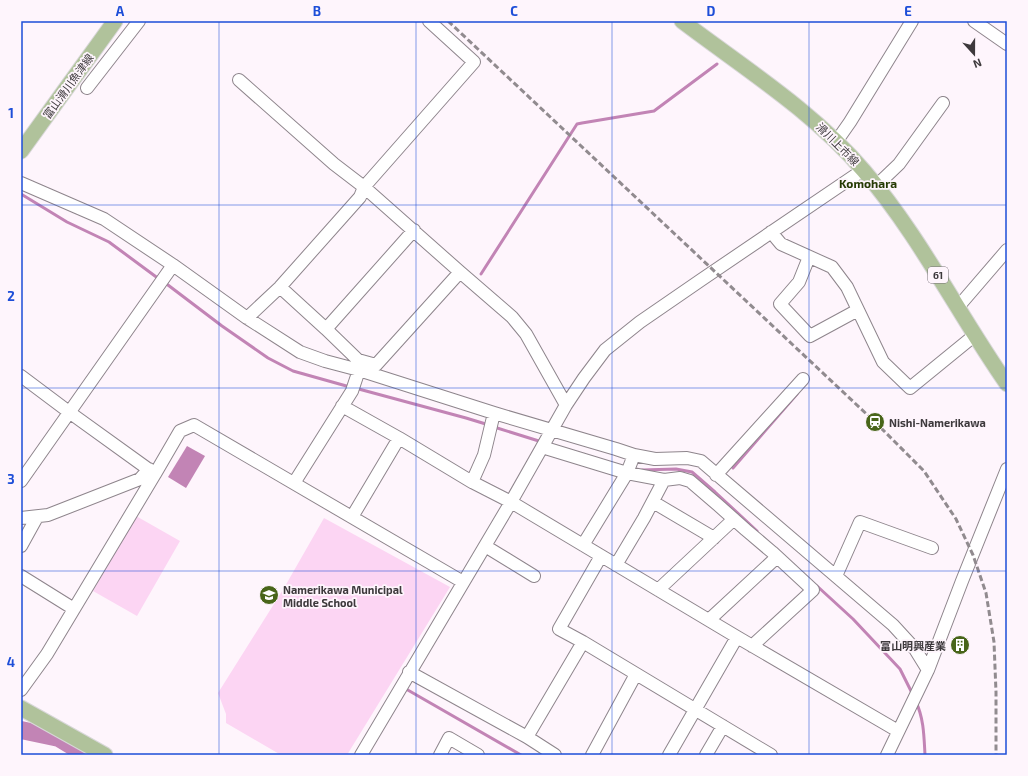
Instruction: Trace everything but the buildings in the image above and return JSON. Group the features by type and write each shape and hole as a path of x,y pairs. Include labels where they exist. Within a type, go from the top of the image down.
{"main road":[{"name":"富山滑川魚津線","path":"21,151 115,21"},
{"name":"滑川上市線","path":"682,21 814,120 863,170 890,202 923,250 1007,384"},
{"path":"21,708 105,755"}],"street":[{"path":"87,88 139,21"},
{"path":"247,318 280,287 360,197 364,186 474,62 429,21"},
{"path":"836,142 850,122 912,21"},
{"path":"974,21 1007,44"},
{"path":"239,80 334,164 364,186 512,317 526,334 566,405"},
{"path":"876,186 899,164 943,103"},
{"path":"361,755 566,405 605,350 640,322 863,170"},
{"path":"21,183 104,219 173,265 247,318 300,352 551,431 634,455 655,459 687,458 701,461 893,625 915,649 927,673"},
{"path":"326,329 414,230"},
{"path":"771,232 781,244 832,267 847,287 883,362 910,388 975,335"},
{"path":"958,307 1007,250"},
{"path":"809,257 799,282 780,304 810,336 858,310"},
{"path":"21,481 173,265"},
{"path":"280,287 358,360 376,365 460,272"},
{"path":"294,483 352,391 359,370"},
{"path":"21,376 152,471"},
{"path":"716,475 803,379"},
{"path":"342,406 472,482 510,502 898,731"},
{"path":"472,482 484,455 494,413"},
{"path":"21,690 47,654 74,609 152,471 180,430 194,425 463,582"},
{"path":"352,517 399,438"},
{"path":"542,447 627,473 664,480 680,478 690,481 813,590 752,646"},
{"path":"583,545 627,473 634,455"},
{"path":"887,755 927,673 1007,469"},
{"path":"21,518 48,515 140,479 152,471"},
{"path":"616,565 653,502 664,480"},
{"path":"653,502 714,538"},
{"path":"21,546 37,517"},
{"path":"658,590 734,519"},
{"path":"836,576 860,522 932,548"},
{"path":"484,546 534,576"},
{"path":"601,556 559,629 771,755"},
{"path":"709,620 777,557"},
{"path":"21,576 74,609"},
{"path":"669,755 737,637"},
{"path":"527,737 582,642"},
{"path":"409,672 527,737 555,755"},
{"path":"592,755 636,674"},
{"path":"706,755 723,726"},
{"path":"440,755 449,738 478,755"}],"shaded area":[{"path":"187,446 205,456 186,488 168,477"},
{"path":"136,516 180,541 137,616 93,591"},
{"path":"324,518 450,587 347,755 281,755 226,723 226,714 218,693 284,588"}],"waterway":[{"path":"481,274 577,124 654,111 717,64"},
{"path":"21,194 67,222 109,242 159,279"},
{"path":"164,282 222,326 268,358 293,371 350,387"},
{"path":"355,388 489,425"},
{"path":"733,468 797,394"},
{"path":"494,427 542,442"},
{"path":"642,470 676,469 692,472 757,531"},
{"path":"817,586 853,619 900,669 913,695"},
{"path":"406,689 521,755"},
{"path":"916,702 922,721 925,755"},
{"path":"21,730 59,738 87,755"}],"railway":[{"path":"448,21 875,422 924,471 956,519 973,555 986,593 994,642 996,755"}],"place":[{"name":"Nishi-Namerikawa","path":"875,422"},
{"name":"Namerikawa Municipal Middle School","path":"269,595"},
{"name":"富山明興産業","path":"960,645"}],"district":[{"name":"Komohara","path":"868,183"}]}
